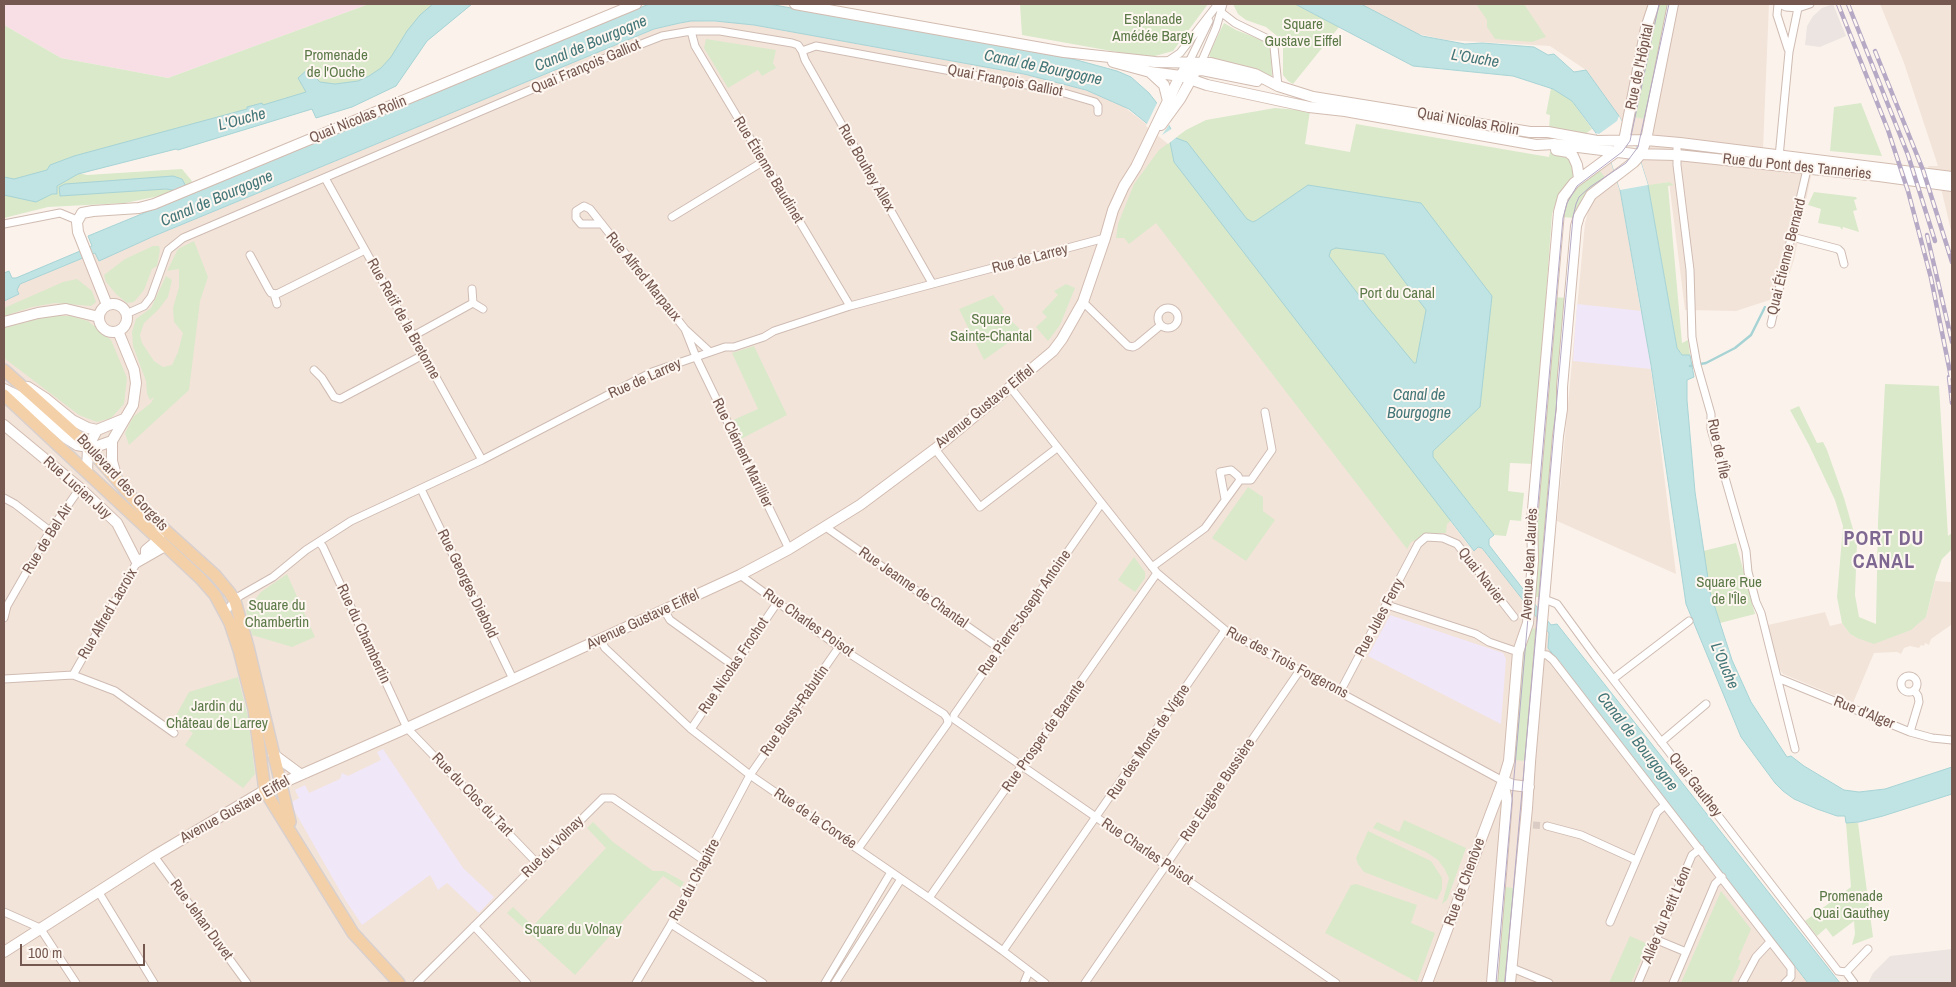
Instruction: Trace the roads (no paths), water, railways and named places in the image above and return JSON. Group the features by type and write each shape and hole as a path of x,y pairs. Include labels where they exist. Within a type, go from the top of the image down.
{"main road":[{"name":"Quai Nicolas Rolin","path":"77,220 85,212 139,208 154,204 636,4"},
{"name":"Quai Nicolas Rolin","path":"795,4 841,8 1098,56 1168,62 1312,108 1345,111 1536,145 1554,144 1610,153 1639,155"},
{"name":"Rue de l'Hôpital","path":"1628,141 1626,130 1646,28 1654,4"},
{"name":"Rue de l'Hôpital","path":"1639,155 1646,140 1673,4"},
{"name":"Quai Nicolas Rolin","path":"1098,56 1150,72 1191,70 1241,77 1313,97 1497,126 1600,141 1646,140"},
{"path":"1117,63 1191,70"},
{"name":"Avenue Gustave Eiffel","path":"4,952 154,856 265,791 740,575 827,528 860,505 935,449 1053,351 1083,302 1113,210 1124,186 1191,70"},
{"path":"1150,72 1164,85 1168,107"},
{"path":"1312,108 1313,97"},
{"path":"1451,130 1454,119"},
{"path":"1495,138 1497,126"},
{"name":"Rue du Pont des Tanneries","path":"1646,140 1779,157 1808,164"},
{"name":"Avenue Jean Jaurès","path":"1492,983 1507,801 1503,781 1509,761 1518,652 1528,623 1532,568 1532,521 1558,217 1564,197 1579,178 1628,141"},
{"path":"1536,145 1568,152 1573,156 1577,165 1579,178"},
{"name":"Rue du Pont des Tanneries","path":"1639,155 1677,155 1808,164 1944,181 1952,177"},
{"name":"Avenue Jean Jaurès","path":"1510,983 1529,825 1529,787 1540,638 1562,409 1562,387 1576,226 1579,216 1591,194 1616,176 1639,155"},
{"path":"1952,171 1944,181 1952,193"},
{"path":"77,220 80,238 107,306"},
{"path":"114,304 126,314 125,325 118,331 114,332 105,329 99,322 102,309 107,306 114,304"},
{"path":"4,322 38,313 66,309 99,317"},
{"path":"117,479 112,461 112,441 133,405 136,383 134,370 118,331"},
{"path":"7,373 45,398 72,420 88,428 97,430 124,419"},
{"name":"Boulevard des Gorgets","path":"7,373 88,447 143,510 215,576 235,601"},
{"path":"4,389 18,396 77,446 98,446 112,441"},
{"name":"Boulevard des Gorgets","path":"4,395 208,587 225,612 234,633 254,709"},
{"name":"Rue Lucien Juy","path":"4,425 80,488 117,523 142,559"},
{"path":"87,472 88,447 97,430"},
{"name":"Rue Alfred Lacroix","path":"142,559 146,550 161,543 161,526"},
{"path":"161,543 181,545"},
{"path":"235,601 292,830"},
{"path":"254,709 270,775 280,784"},
{"path":"254,709 265,791 292,830 320,882 353,933 399,983"},
{"path":"273,754 300,774"},
{"path":"1503,781 1513,786 1529,787"},
{"name":"Rue de Chenôve","path":"1427,983 1503,781"}],"street":[{"path":"1168,62 1178,56 1223,4"},
{"path":"1789,52 1777,15 1779,4 1798,8 1810,4"},
{"path":"1779,157 1789,52 1798,8"},
{"path":"1191,70 1218,9"},
{"path":"1191,70 1218,9"},
{"path":"1218,9 1235,23 1270,40 1274,47 1278,86"},
{"name":"Quai François Galliot","path":"126,314 144,306 151,297 162,263 168,250 176,242 629,48 662,36 692,31 720,31 792,43 798,45 802,51 816,46 1031,84 1069,93 1094,102 1098,106 1098,112"},
{"name":"Rue Étienne Baudinet","path":"692,31 695,46 850,306"},
{"name":"Rue Bouhey Allex","path":"802,51 805,60 932,283"},
{"name":"Rue de l'Île","path":"1677,143 1690,270 1692,337 1697,364 1711,414 1711,429 1724,481 1733,503 1746,553 1752,587 1761,613 1795,749"},
{"path":"672,218 764,161"},
{"name":"Quai Étienne Bernard","path":"1771,324 1808,164"},
{"name":"Rue Retif de la Bretonne","path":"325,178 482,460"},
{"path":"4,224 27,221 54,214 60,214 77,220"},
{"name":"Rue Alfred Marpaux","path":"602,224 685,329 699,344 710,352"},
{"path":"1792,237 1838,249 1841,252 1844,264"},
{"name":"Rue de Larrey","path":"225,612 238,597 273,577 319,542 364,515 482,460 652,372 710,352 734,347 764,337 774,331 850,306 932,283 1024,262 1105,238"},
{"path":"274,294 281,293 365,250"},
{"path":"250,255 269,290 274,294 277,304"},
{"path":"472,290 473,302"},
{"path":"413,336 473,302"},
{"path":"473,302 483,309"},
{"path":"1083,302 1128,346 1133,347 1137,345 1161,325"},
{"name":"Rue Alfred Marpaux","path":"685,329 696,357"},
{"path":"314,370 322,378 334,397 340,399 423,355"},
{"name":"Rue Clément Marillier","path":"696,357 789,550"},
{"name":"Rue des Trois Forgerons","path":"1010,387 1157,573 1225,630 1503,781"},
{"path":"1240,480 1251,480 1272,450 1266,412"},
{"path":"935,449 980,507 1057,448"},
{"path":"1225,499 1220,472 1230,470 1240,480"},
{"path":"1152,567 1205,528 1240,480"},
{"name":"Rue de Bel Air","path":"4,618 7,606 50,531 80,488"},
{"name":"Rue Georges Diebold","path":"421,489 512,679"},
{"path":"4,498 15,504 50,531"},
{"name":"Rue Pierre-Joseph Antoine","path":"957,722 954,720 954,715 1101,504"},
{"name":"Rue Jeanne de Chantal","path":"827,528 1000,649"},
{"name":"Quai Navier","path":"1418,544 1426,537 1443,538 1456,544 1514,617"},
{"name":"Rue du Chambertin","path":"319,542 323,547 406,728"},
{"name":"Rue Jules Ferry","path":"1340,692 1418,544"},
{"name":"Rue Alfred Lacroix","path":"72,675 142,559"},
{"name":"Rue Prosper de Barante","path":"929,898 1023,767 1157,573"},
{"name":"Rue Charles Poisot","path":"740,575 839,646 944,714 948,723 858,849"},
{"name":"Quai Gauthey","path":"1544,599 1557,604 1838,971 1846,972 1854,983"},
{"name":"Rue Nicolas Frochot","path":"691,729 777,603"},
{"path":"1387,605 1476,634 1489,642 1518,652"},
{"path":"664,610 670,620 734,666"},
{"path":"1614,679 1689,621"},
{"name":"Rue des Monts de Vigne","path":"1003,951 1097,818 1225,630"},
{"name":"Rue de la Corvée","path":"600,640 605,648 691,729 750,775 929,898 1045,983"},
{"name":"Rue Bussy-Rabutin","path":"750,775 839,646"},
{"path":"1539,654 1553,660 1791,968 1791,977 1785,983"},
{"name":"Rue Eugène Bussière","path":"1085,983 1300,670"},
{"path":"4,678 72,675 115,691 174,733"},
{"name":"Rue d'Alger","path":"1778,678 1910,732 1932,738 1952,740"},
{"path":"1910,732 1918,702 1918,696 1914,690"},
{"path":"1661,742 1706,704"},
{"name":"Rue Charles Poisot","path":"957,722 1336,983"},
{"name":"Rue du Clos du Tart","path":"406,728 537,863"},
{"name":"Rue du Chapitre","path":"636,983 671,924 750,775"},
{"name":"Rue du Volnay","path":"418,983 603,798 613,798 705,861"},
{"path":"1610,922 1657,812 1665,805"},
{"path":"1547,826 1581,836 1636,860"},
{"name":"Allée du Petit Léon","path":"1638,983 1692,855 1700,849"},
{"name":"Rue Jehan Duvet","path":"154,856 247,983"},
{"path":"825,983 891,872"},
{"path":"1673,983 1715,884 1722,877"},
{"path":"836,983 901,879"},
{"path":"98,891 154,983"},
{"path":"4,912 40,928 76,983"},
{"path":"671,924 763,983"},
{"path":"474,926 528,983"},
{"path":"1657,940 1686,952"},
{"path":"1742,983 1756,957 1770,943"},
{"path":"1846,972 1868,949"},
{"path":"1512,968 1549,983"},
{"path":"1024,983 1029,971"}],"water":[{"path":"433,4 472,4 427,41 396,86 352,107 316,118 312,109 178,150 78,174 57,186 57,194 52,194 36,202 4,195 4,177 14,179 47,170 50,165 74,156 306,92 298,78 309,68 320,82 335,84 358,81 381,68 391,57 407,31 420,15"},
{"name":"Canal de Bourgogne","path":"649,4 769,4 1073,59 1117,71 1131,77 1156,102 1176,138 1187,142 1247,219 1253,222 1308,185 1421,203 1492,296 1480,407 1433,451 1433,457 1494,535 1489,539 1489,545 1523,589 1551,625 1557,624 1840,983 1808,983 1548,648 1549,633 1482,548 1478,547 1474,551 1174,162 1170,142 1129,109 1086,90 1024,74 754,25 715,21 691,21 654,29 154,236 99,261 95,253 20,284 17,290 19,294 4,301 4,273 9,271 12,278 16,278 92,246 88,236 178,199 177,191 166,189 60,196 59,187 65,184 173,176 182,179 190,194","holes":["1336,248 1384,254 1426,310 1416,363 1414,363 1371,311 1329,256 1331,250"]},
{"path":"1295,4 1361,4 1422,36 1465,44 1482,43 1534,47 1548,55 1554,54 1574,72 1586,70 1619,116 1636,147 1648,185 1677,348 1682,355 1690,355 1694,377 1687,380 1687,400 1695,492 1710,592 1732,660 1751,702 1787,757 1791,756 1844,790 1859,792 1885,789 1952,767 1952,794 1883,816 1846,823 1845,816 1837,816 1817,809 1794,799 1783,791 1741,737 1686,604 1651,365 1620,190 1611,161 1596,133 1572,101 1553,89 1513,76 1413,66"}],"waterway":[{"name":"L'Ouche","path":"1690,366 1706,363 1735,348 1751,335 1765,307"}],"tunnel":[{"path":"1533,825 1547,826"}],"tram line":[{"path":"1496,983 1563,218 1567,203 1577,186 1622,152 1630,141 1659,4"},
{"path":"1505,983 1573,217 1579,197 1590,187 1626,163 1638,147 1669,4"}],"railway":[{"path":"1838,4 1888,130 1908,191 1931,278 1952,382"},
{"path":"1848,4 1908,155 1935,241"},
{"path":"1875,51 1923,170 1952,262"},
{"path":"1927,235 1952,342"},
{"path":"1949,377 1952,403"}],"district":[{"name":"PORT DU CANAL","path":"1884,552"}],"park label":[{"name":"Esplanade Amédée Bargy","path":"1153,28"},
{"name":"Square Gustave Eiffel","path":"1303,34"},
{"name":"Promenade de l'Ouche","path":"336,64"},
{"name":"Port du Canal","path":"1397,294"},
{"name":"Square Sainte-Chantal","path":"991,328"},
{"name":"Square Rue de l'Île","path":"1729,592"},
{"name":"Square du Chambertin","path":"277,614"},
{"name":"Jardin du Château de Larrey","path":"217,716"},
{"name":"Promenade Quai Gauthey","path":"1851,906"},
{"name":"Square du Volnay","path":"573,930"}]}
